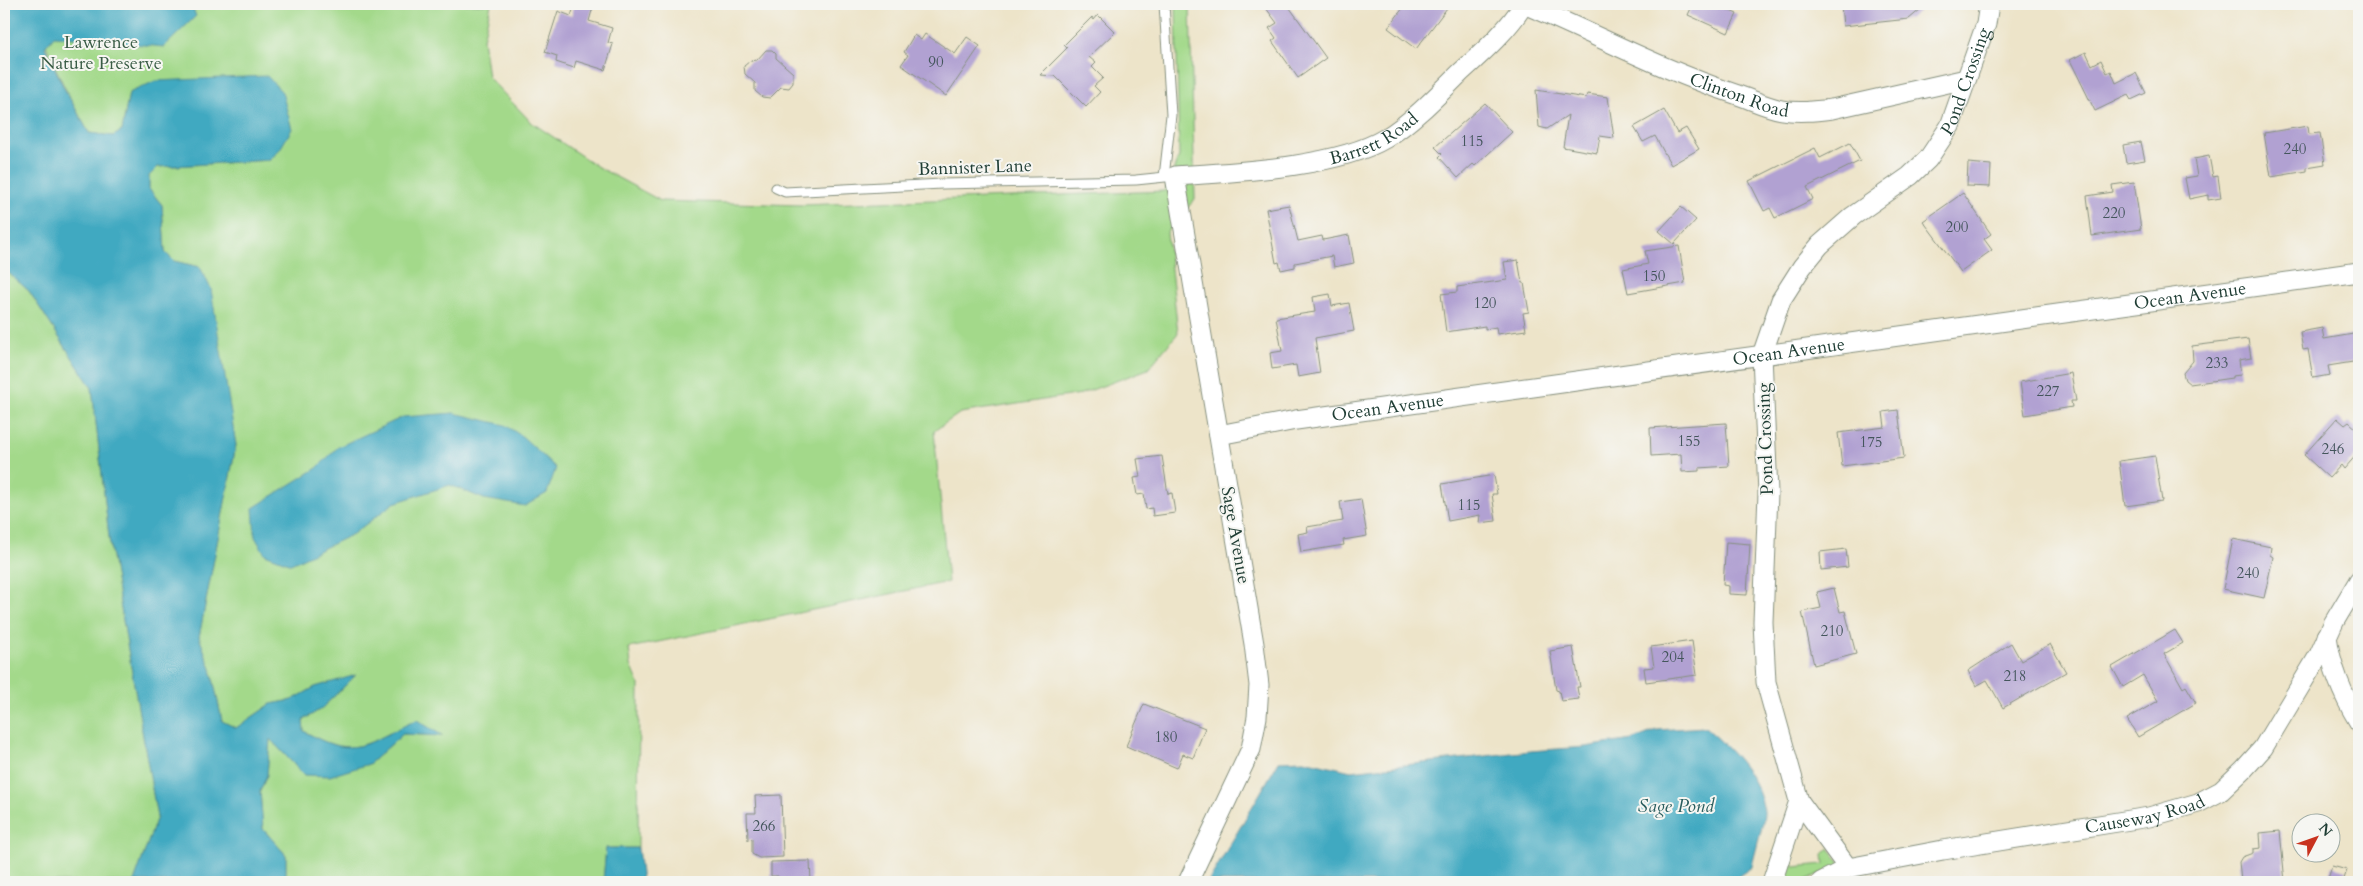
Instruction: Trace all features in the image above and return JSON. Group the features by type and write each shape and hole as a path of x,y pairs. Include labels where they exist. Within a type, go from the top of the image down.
{"street":[{"name":"Barrett Road","path":"1169,177 1259,170 1312,162 1364,149 1387,138 1433,100 1492,43 1524,4"},
{"name":"Clinton Road","path":"1524,4 1586,30 1637,56 1692,80 1782,110 1810,112 1832,109 1966,80"},
{"name":"Pond Crossing","path":"1848,868 1800,801 1766,682 1763,622 1768,493 1762,355 1781,300 1802,267 1820,245 1853,216 1910,176 1928,159 1950,126 1986,24 1989,4"},
{"name":"Sage Avenue","path":"1169,177 1219,435 1254,644 1259,685 1257,717 1251,749 1188,882"},
{"name":"Ocean Avenue","path":"1219,435 1296,420 2359,272"},
{"name":"Causeway Road","path":"1821,882 1848,868 1943,850 2149,818 2198,803 2221,791 2244,770 2263,748 2319,654 2327,636 2359,580"},
{"path":"2327,636 2337,677 2350,708 2359,722"},
{"path":"1772,882 1800,801"}],"lane":[{"path":"1164,4 1171,115 1169,177"},
{"name":"Bannister Lane","path":"776,188 786,192 942,184 1136,180 1169,177"}],"green space":[{"name":"Lawrence Nature Preserve","path":"31,4 491,4 483,39 488,77 531,122 598,167 661,201 803,205 1165,191 1179,156 1176,4 1190,4 1195,199 1167,232 1178,333 1148,369 1081,394 960,413 934,431 948,582 629,648 631,665 639,684 638,848 606,848 603,882 286,882 286,855 263,829 260,791 267,775 270,738 304,775 369,764 403,734 442,736 417,721 374,741 350,747 337,746 322,741 304,731 303,720 321,709 355,676 315,687 292,700 271,704 236,728 222,721 211,669 199,637 236,445 200,267 174,261 165,252 162,205 149,189 149,176 158,167 270,160 129,93 122,131 113,136 89,133 57,70"},
{"path":"4,269 29,291 92,388 110,545 157,817 134,882 4,882"},
{"path":"1791,846 1794,867 1824,864 1823,854 1829,848 1841,865 1801,882 1777,882"}],"water":[{"path":"4,4 191,4 196,16 164,47 54,36 45,47 64,88 89,133 113,136 122,131 129,93 155,81 267,76 282,92 292,129 280,149 270,160 158,167 149,176 149,189 162,205 165,252 174,261 200,267 211,289 236,445 199,637 211,669 222,721 236,728 271,704 292,700 315,687 356,675 321,709 303,720 304,731 322,741 337,746 350,747 374,741 417,720 443,736 403,734 369,764 330,776 304,775 270,739 267,775 260,791 263,829 286,855 286,882 134,882 157,817 110,545 92,388 29,291 4,269"},
{"path":"454,413 505,425 523,437 556,468 547,493 525,506 484,499 450,485 394,503 353,534 291,564 265,554 255,537 253,508 317,468 338,447 403,417"},
{"name":"Sage Pond","path":"1705,727 1734,754 1750,775 1761,798 1764,811 1752,867 1730,882 1208,882 1279,761 1304,760 1351,771 1530,751 1585,747 1632,740 1657,730"},
{"path":"606,848 638,848 642,882 603,882"}],"building":[{"path":"575,4 593,7 589,21 612,28 608,43 613,44 605,70 576,61 574,68 556,62 557,56 545,52 558,11 571,16"},
{"path":"1263,4 1287,4 1326,58 1298,78 1272,41 1276,38 1269,28 1277,23"},
{"path":"1406,4 1450,4 1416,49 1388,28"},
{"path":"1693,4 1731,4 1728,10 1737,14 1728,33 1688,15"},
{"path":"1841,4 1927,4 1909,19 1843,26"},
{"path":"1098,15 1115,32 1089,57 1096,63 1092,67 1103,78 1094,86 1100,92 1086,107 1055,76 1040,75 1067,48 1064,45 1092,17 1094,20"},
{"path":"925,34 955,54 967,37 980,46 946,96 901,65 908,55 904,52 914,35 921,40"},
{"path":"766,50 772,50 776,54 776,58 793,73 793,83 789,88 781,87 770,98 762,97 755,91 755,83 745,74 744,66 750,61 757,60"},
{"path":"2086,52 2092,65 2101,60 2107,73 2111,71 2116,83 2136,73 2146,93 2131,100 2128,95 2095,111 2070,60"},
{"path":"1536,90 1586,98 1587,94 1608,97 1614,138 1600,136 1597,153 1563,147 1568,115 1547,129 1539,127"},
{"path":"1485,103 1512,132 1475,166 1473,164 1458,178 1439,157 1442,154 1435,147"},
{"path":"1664,110 1677,133 1686,128 1699,149 1671,165 1655,136 1643,142 1634,127"},
{"path":"2308,126 2309,134 2320,133 2325,164 2307,167 2307,171 2271,177 2264,133"},
{"path":"2141,142 2145,160 2126,163 2123,145"},
{"path":"1850,143 1860,161 1807,187 1813,199 1775,218 1770,208 1764,211 1749,181 1815,148 1820,158"},
{"path":"2209,156 2213,177 2218,176 2221,198 2208,200 2208,195 2189,199 2185,178 2197,176 2194,159"},
{"path":"1968,163 1991,165 1990,187 1967,186"},
{"path":"2134,182 2141,229 2092,236 2087,196 2113,192 2112,185"},
{"path":"1963,193 1991,234 1984,239 1992,250 1961,272 1923,221"},
{"path":"1289,205 1298,241 1322,236 1323,240 1349,235 1354,263 1334,267 1332,256 1295,263 1295,267 1281,270 1279,262 1276,263 1266,209"},
{"path":"1681,207 1696,220 1674,244 1659,231"},
{"path":"1679,246 1685,283 1628,293 1623,269 1648,264 1645,251"},
{"path":"1518,260 1529,312 1523,313 1526,330 1497,334 1496,327 1485,329 1485,326 1446,332 1441,294 1457,292 1457,287 1507,280 1504,262"},
{"path":"1330,294 1332,306 1349,303 1354,331 1315,338 1320,373 1298,377 1296,365 1272,369 1270,353 1282,351 1276,318 1315,312 1313,297"},
{"path":"2322,328 2324,339 2359,333 2359,361 2328,366 2330,375 2313,378 2308,349 2303,350 2300,332"},
{"path":"2248,339 2251,358 2239,360 2241,375 2190,384 2185,380 2183,373 2193,361 2192,346"},
{"path":"2071,373 2076,401 2071,401 2072,407 2025,415 2020,382"},
{"path":"1898,410 1904,458 1842,466 1838,433 1885,427 1883,412"},
{"path":"2337,418 2345,425 2349,422 2359,431 2359,452 2344,469 2341,465 2329,478 2304,455"},
{"path":"1726,423 1729,466 1699,468 1699,471 1682,472 1681,454 1651,456 1650,428"},
{"path":"1162,456 1168,494 1172,493 1175,513 1153,516 1152,508 1146,509 1144,494 1137,495 1134,478 1140,477 1137,459"},
{"path":"2155,456 2162,501 2125,506 2119,461"},
{"path":"1494,475 1497,494 1492,494 1496,521 1479,523 1480,515 1448,521 1442,484"},
{"path":"1361,499 1367,536 1343,540 1344,545 1301,552 1298,534 1308,532 1307,527 1343,521 1340,502"},
{"path":"2233,539 2271,547 2270,555 2273,557 2264,598 2223,589"},
{"path":"1726,542 1750,544 1747,595 1729,594 1729,586 1723,585"},
{"path":"1846,549 1848,567 1821,570 1820,552"},
{"path":"1834,588 1840,612 1845,611 1856,654 1814,665 1802,612 1821,608 1817,592"},
{"path":"2175,630 2183,643 2164,654 2183,688 2186,686 2196,703 2138,737 2127,719 2158,701 2143,675 2123,687 2112,667"},
{"path":"1692,641 1697,675 1646,682 1644,668 1654,667 1651,647"},
{"path":"2011,643 2021,661 2050,644 2066,672 2003,708 1987,680 1976,686 1968,671"},
{"path":"1573,647 1580,687 1577,687 1579,699 1561,701 1559,691 1556,690 1550,651"},
{"path":"1144,704 1205,728 1193,758 1183,754 1177,768 1126,746"},
{"path":"781,795 783,857 759,858 752,854 752,839 748,840 747,813 756,813 755,796"},
{"path":"2280,831 2285,882 2241,882 2239,862 2242,857 2253,853 2253,849 2261,848 2260,833"},
{"path":"810,861 811,882 779,882 778,876 771,876 771,862"},
{"path":"2332,866 2347,870 2343,882 2327,882"}]}
